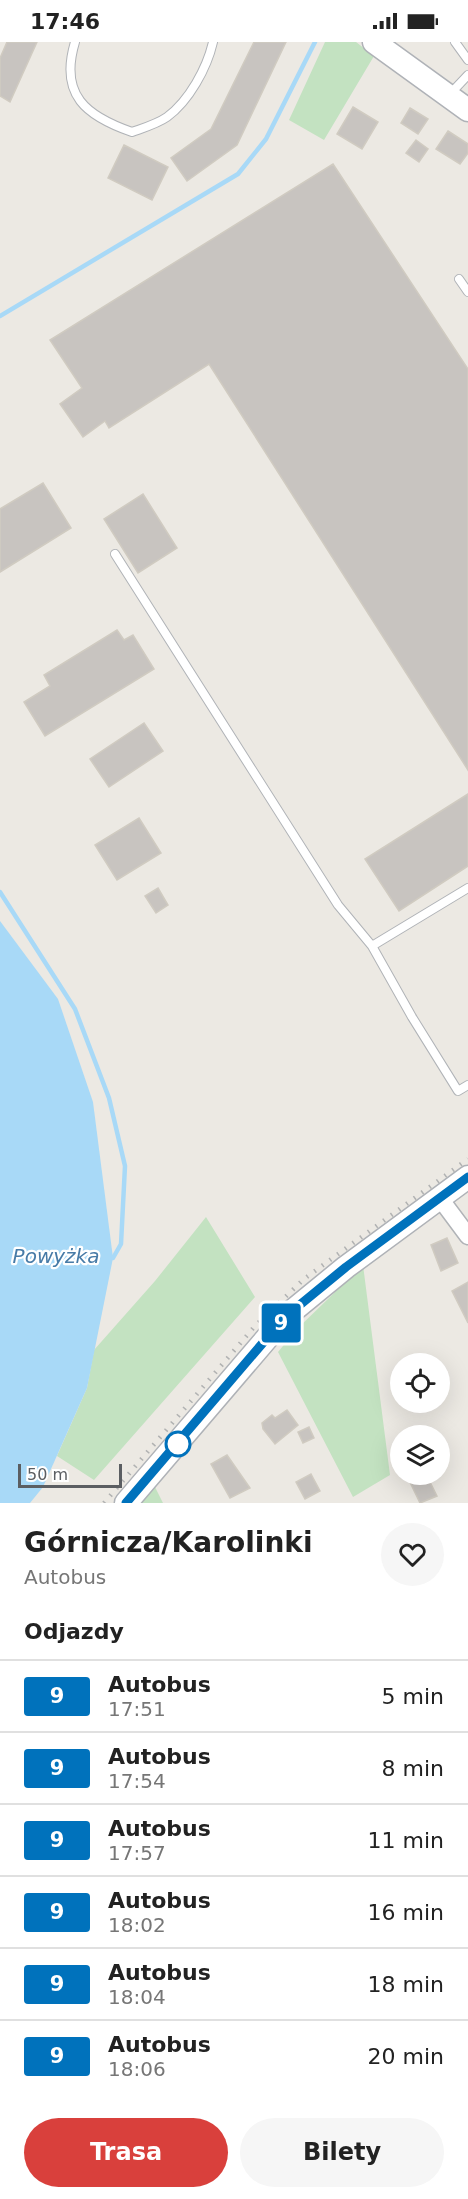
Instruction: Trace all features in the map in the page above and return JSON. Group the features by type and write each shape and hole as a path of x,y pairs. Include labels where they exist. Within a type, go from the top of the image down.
{"street":[{"path":"382,44 448,98 468,110"},
{"path":"126,1503 285,1317 468,1177"},
{"path":"439,1197 468,1236"}],"lane":[{"path":"75,42 70,58 79,103 96,118 132,132 165,118 179,106 220,42"},
{"path":"209,59 213,42"},
{"path":"455,42 468,60"},
{"path":"448,98 468,75"},
{"path":"459,279 468,292"},
{"path":"116,554 338,905 372,945 412,1017 459,1091 468,1085"},
{"path":"372,945 468,888"}],"green space":[{"path":"325,42 356,42 374,56 324,140 289,120"},
{"path":"206,1217 255,1297 94,1480 57,1456 87,1388 94,1350 155,1281"},
{"path":"363,1265 390,1475 353,1497 278,1352 297,1329"},
{"path":"155,1487 163,1503 141,1503"}],"water":[{"name":"Powyżka","path":"0,921 58,999 93,1102 113,1258 87,1388 43,1487 30,1503 0,1503"}],"building":[{"path":"7,42 37,42 10,102 0,96 0,58"},
{"path":"254,42 286,42 237,145 187,181 171,158 211,129"},
{"path":"353,107 378,122 362,149 337,134"},
{"path":"410,108 428,119 418,134 401,123"},
{"path":"448,131 468,144 468,153 460,164 436,149"},
{"path":"416,140 428,149 419,162 406,153"},
{"path":"124,145 168,167 152,200 108,178"},
{"path":"333,164 468,369 468,770 209,364 109,428 105,421 83,437 60,404 82,388 50,340"},
{"path":"43,483 71,528 0,572 0,509"},
{"path":"143,494 177,548 138,573 104,519"},
{"path":"117,630 124,640 133,635 154,669 45,736 24,702 50,686 44,675"},
{"path":"144,723 163,751 109,787 90,759"},
{"path":"468,794 468,866 399,911 365,859"},
{"path":"139,818 161,853 117,880 95,845"},
{"path":"158,888 168,905 156,913 145,896"},
{"path":"447,1238 458,1263 441,1271 431,1245"},
{"path":"468,1282 468,1323 452,1291"},
{"path":"287,1410 298,1425 275,1444 263,1429 262,1423 272,1415 275,1418"},
{"path":"309,1427 314,1438 303,1443 298,1432"},
{"path":"227,1455 250,1488 230,1498 211,1464"},
{"path":"311,1474 320,1491 305,1499 296,1482"},
{"path":"411,1485 432,1485 437,1496 420,1503"}],"waterway":[{"path":"0,316 238,174 266,139 315,42"},
{"path":"0,892 75,1009 109,1098 125,1166 121,1244 113,1258"}],"railway":[{"path":"104,1503 255,1326 304,1279 468,1159"}],"bus line":[{"name":"9","path":"126,1503 285,1317 346,1267 468,1177"}]}
